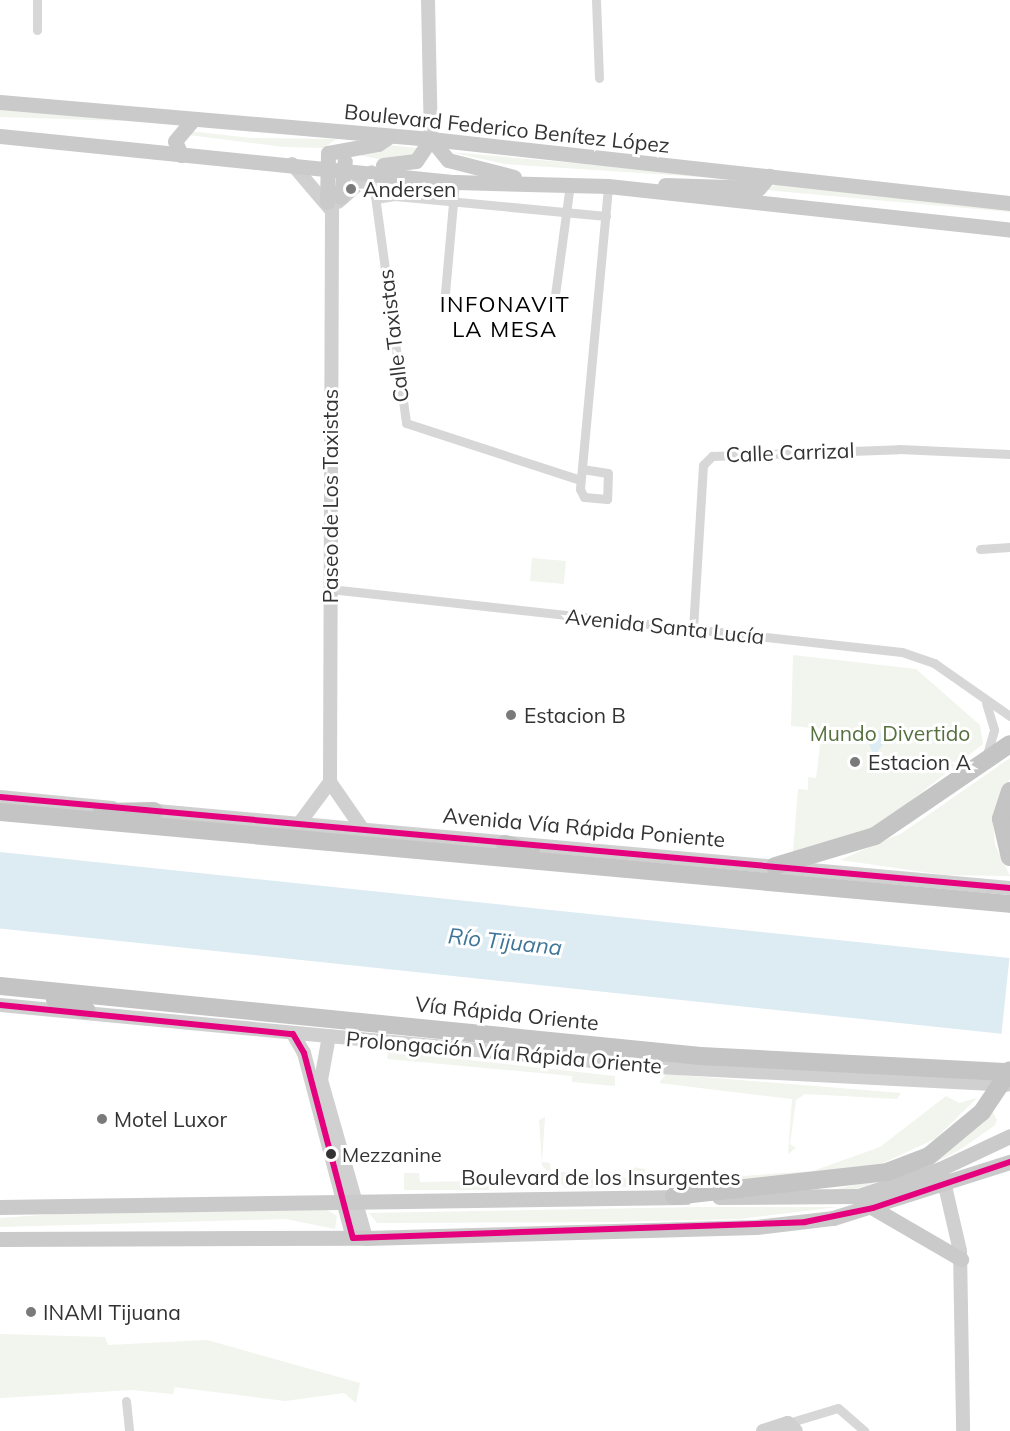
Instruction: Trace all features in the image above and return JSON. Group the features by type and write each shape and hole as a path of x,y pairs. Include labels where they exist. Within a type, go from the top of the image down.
{"highway":[{"path":"775,866 845,850 875,836 1010,744"},
{"path":"1010,791 1001,835 1010,857"},
{"path":"4,813 154,811"},
{"name":"Avenida Vía Rápida Poniente","path":"4,813 641,874 1010,904"},
{"path":"505,844 515,850 633,867 641,874"},
{"name":"Vía Rápida Oriente","path":"0,986 701,1056 1010,1080"},
{"path":"0,993 72,1002 86,1010"},
{"path":"504,1052 522,1048 678,1061 701,1056"},
{"path":"674,1196 887,1172 929,1156 982,1112 1010,1080"}],"main road":[{"path":"344,165 410,164 431,139 428,0"},
{"name":"Boulevard Federico Benítez López","path":"0,102 192,121 431,139 1010,203"},
{"path":"181,155 174,141 192,121"},
{"path":"0,136 181,155 327,163"},
{"path":"333,203 327,163 334,149 378,144 390,136"},
{"path":"431,139 453,163 539,183"},
{"path":"244,159 268,154 344,165 374,172 455,182 615,187 1010,230"},
{"path":"291,162 333,203"},
{"path":"333,203 344,165"},
{"path":"333,203 374,172"},
{"path":"615,187 759,188 769,176"},
{"name":"Paseo de Los Taxistas","path":"330,782 333,203"},
{"path":"301,821 330,782 361,827"},
{"name":"Avenida Vía Rápida Poniente","path":"0,797 301,821 505,844 1010,888"},
{"name":"Prolongación Vía Rápida Oriente","path":"0,1005 86,1010 292,1034 657,1067 1010,1080"},
{"path":"292,1034 304,1053 360,1238"},
{"path":"329,1036 321,1080 349,1201"},
{"name":"Boulevard de los Insurgentes","path":"0,1208 674,1196 834,1198 896,1185 1010,1136"},
{"path":"0,1239 360,1238 756,1227 873,1208 1010,1162"},
{"path":"940,1168 961,1259 963,1431"},
{"path":"873,1208 961,1259"},
{"path":"766,1431 792,1427"}],"street":[{"path":"37,0 37,30"},
{"path":"596,0 598,78"},
{"name":"Calle Taxistas","path":"374,172 406,423 580,480"},
{"path":"445,293 455,182"},
{"path":"555,295 570,184"},
{"path":"582,469 608,473 610,496 585,497 580,480 606,216 615,187"},
{"path":"376,199 454,202 606,216"},
{"name":"Calle Carrizal","path":"693,629 703,465 712,456 899,449 1010,454"},
{"path":"980,549 1010,547"},
{"name":"Avenida Santa Lucía","path":"330,590 920,656 986,703 1010,716"},
{"path":"981,764 994,740 986,703"},
{"path":"126,1401 129,1431"},
{"path":"792,1427 838,1408 864,1431"}],"green space":[{"path":"0,108 39,112 125,121 0,117"},
{"path":"189,131 251,138 336,139 324,148 284,147 188,135"},
{"path":"388,145 417,148 418,154 394,162 337,151"},
{"path":"450,152 664,171 761,181 505,164"},
{"path":"777,184 1010,207 1010,212 765,190"},
{"path":"532,558 566,561 564,584 530,581"},
{"name":"Mundo Divertido","path":"793,655 916,669 980,725 983,744 875,829 793,852 798,789 808,790 808,777 816,778 822,729 791,726"},
{"path":"1010,758 1010,778 993,820 995,845 1010,876 945,875 840,860 902,833"},
{"path":"388,1051 615,1076 615,1086 572,1082 572,1076 387,1059"},
{"path":"666,1074 901,1093 897,1099 805,1094 796,1100 790,1144 796,1148 788,1154 792,1099 659,1083"},
{"path":"946,1096 959,1103 977,1098 935,1139 881,1164 718,1186 566,1188 542,1166 539,1120 545,1117 542,1162 550,1163 551,1171 631,1178 632,1167 645,1169 645,1178 714,1178 813,1171 880,1147"},
{"path":"990,1107 997,1120 994,1126 961,1149 933,1164 853,1190 832,1190 895,1176"},
{"path":"480,1172 489,1172 489,1190 404,1190 404,1173 419,1173 420,1182 480,1181"},
{"path":"838,1207 739,1219 613,1222 377,1223 369,1213"},
{"path":"327,1210 337,1216 335,1229 286,1219 0,1227 0,1218 55,1214"},
{"path":"0,1334 105,1337 108,1345 207,1340 360,1383 356,1403 344,1393 285,1401 175,1387 173,1394 131,1390 0,1398"}],"water":[{"path":"875,730 890,734 874,757 865,734"},
{"name":"Río Tijuana","path":"0,852 1009,958 1001,1034 0,928"}],"transit line":[{"path":"0,797 1010,888"},
{"path":"0,1005 293,1034 304,1053 353,1238 805,1222 873,1208 1010,1162"}],"place":[{"name":"Andersen","path":"351,189"},
{"name":"Estacion B","path":"511,715"},
{"name":"Estacion A","path":"855,762"},
{"name":"Motel Luxor","path":"102,1119"},
{"name":"Mezzanine","path":"331,1154"},
{"name":"INAMI Tijuana","path":"31,1312"}],"district":[{"name":"INFONAVIT LA MESA","path":"505,316"}]}
